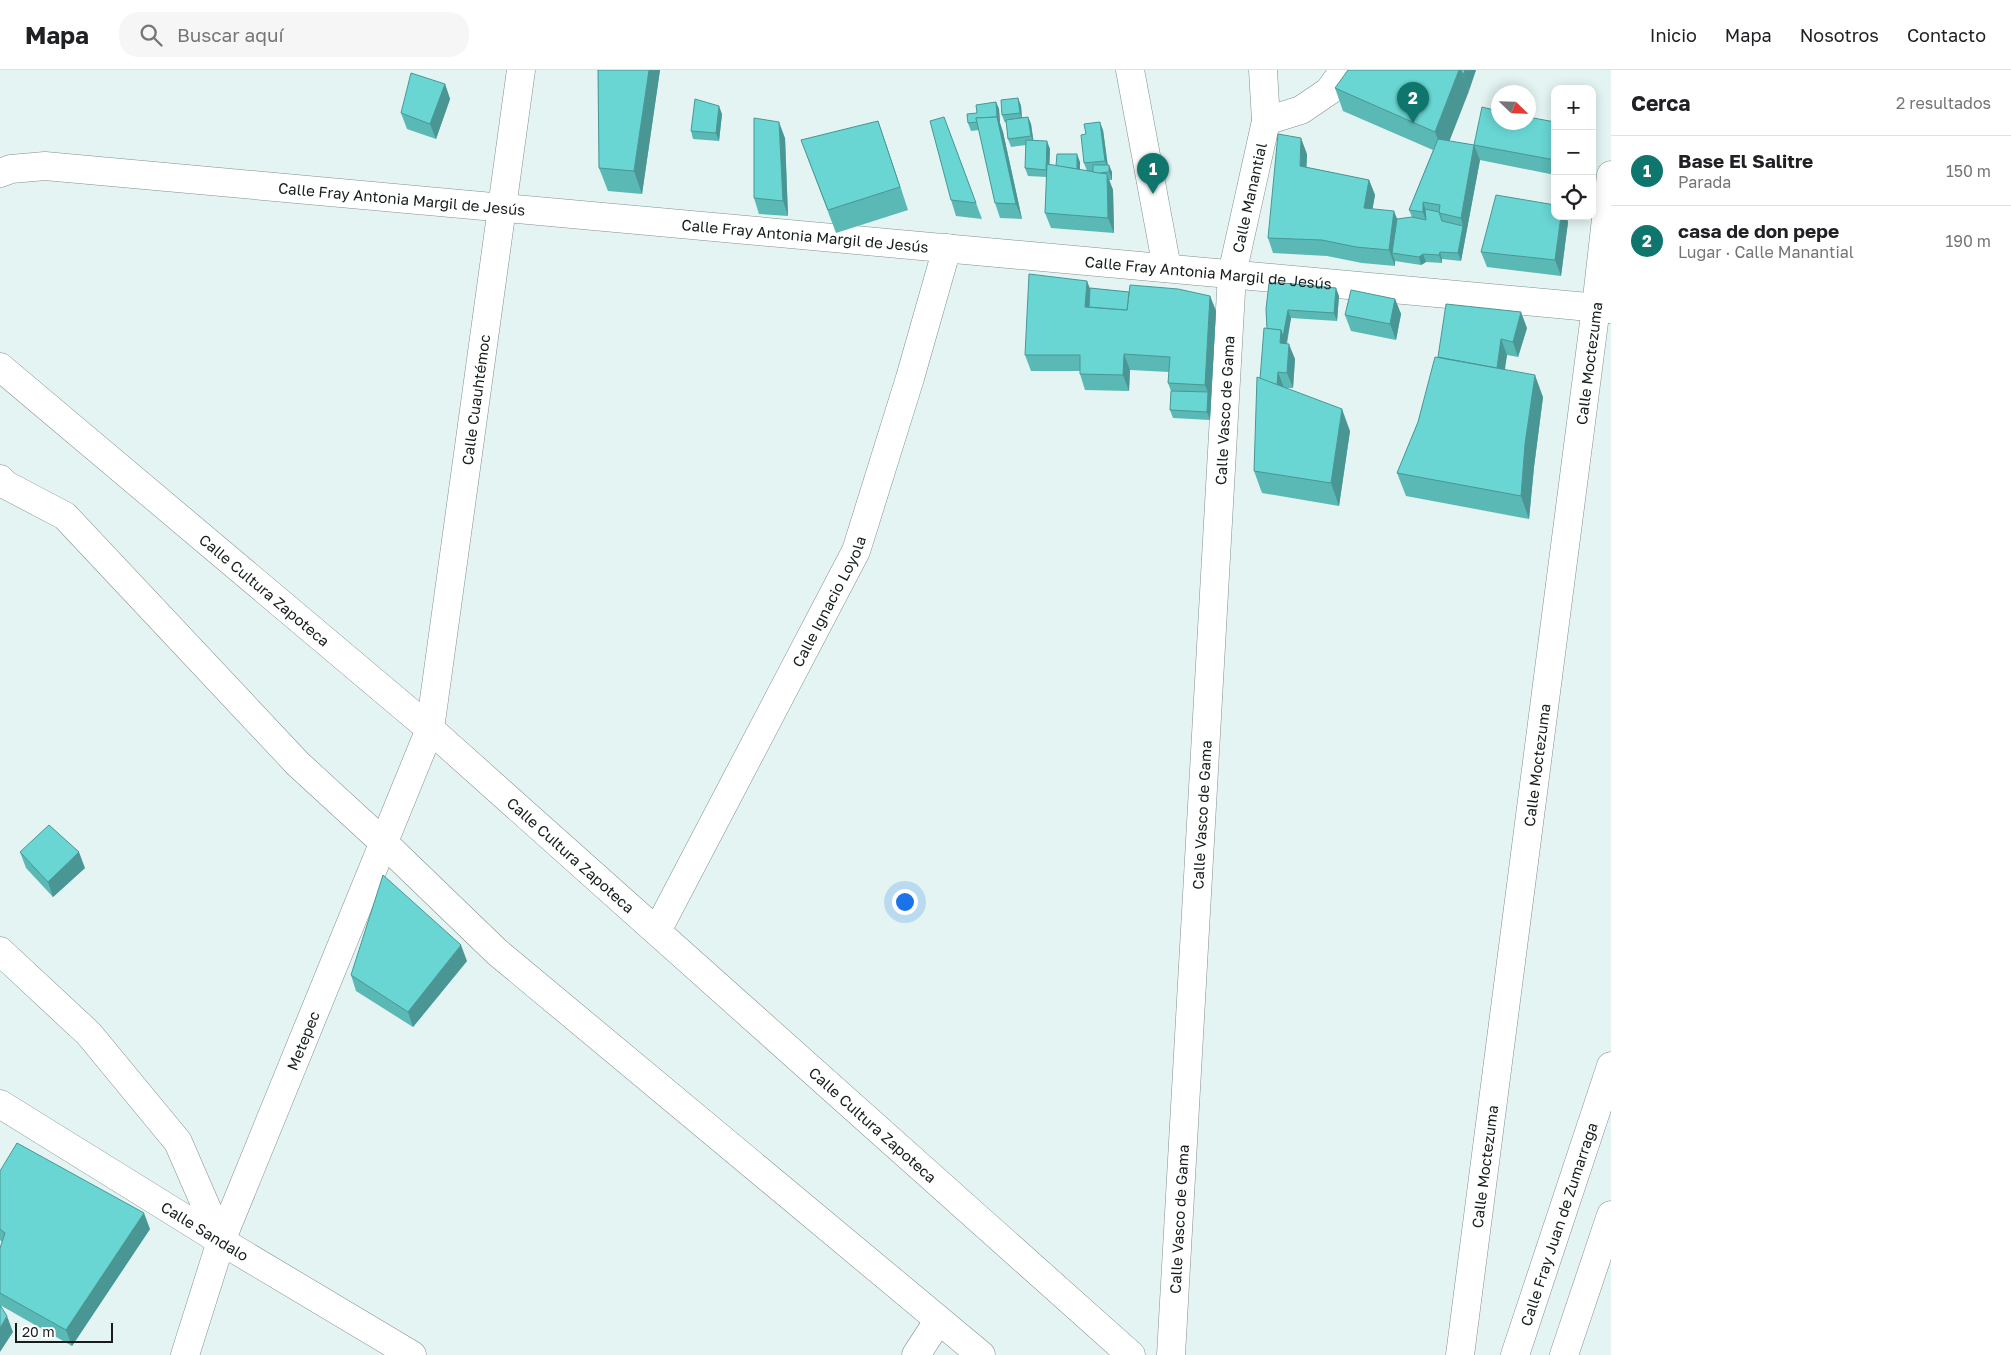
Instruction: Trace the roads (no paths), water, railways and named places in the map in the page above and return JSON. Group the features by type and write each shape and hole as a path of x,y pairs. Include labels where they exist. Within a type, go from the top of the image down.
{"street":[{"name":"Calle Cuauhtémoc","path":"430,730 521,70"},
{"path":"1130,70 1167,268"},
{"name":"Calle Manantial","path":"1232,274 1266,121 1264,70"},
{"path":"1266,121 1301,110 1329,91 1344,70"},
{"name":"Calle Fray Antonia Margil de Jesús","path":"0,173 11,169 46,166 1603,308"},
{"name":"Calle Moctezuma","path":"1460,1355 1603,308 1611,175"},
{"name":"Calle Ignacio Loyola","path":"657,931 856,551 910,378 947,248"},
{"name":"Calle Vasco de Gama","path":"1171,1355 1232,274"},
{"name":"Calle Cultura Zapoteca","path":"0,367 430,730 1131,1355"},
{"path":"0,479 6,485 65,516 298,764 384,843 497,952 981,1355"},
{"name":"Metepec","path":"185,1355 221,1241 430,730"},
{"path":"0,951 88,1034 178,1142 221,1241"},
{"name":"Calle Fray Juan de Zumarraga","path":"1515,1355 1611,1066"},
{"name":"Calle Sandalo","path":"0,1104 221,1241 412,1355"},
{"path":"1564,1355 1611,1215"},
{"path":"916,1355 938,1320"}],"place":[{"name":"casa de don pepe","path":"1413,123"},
{"name":"Base El Salitre","path":"1153,194"}]}
